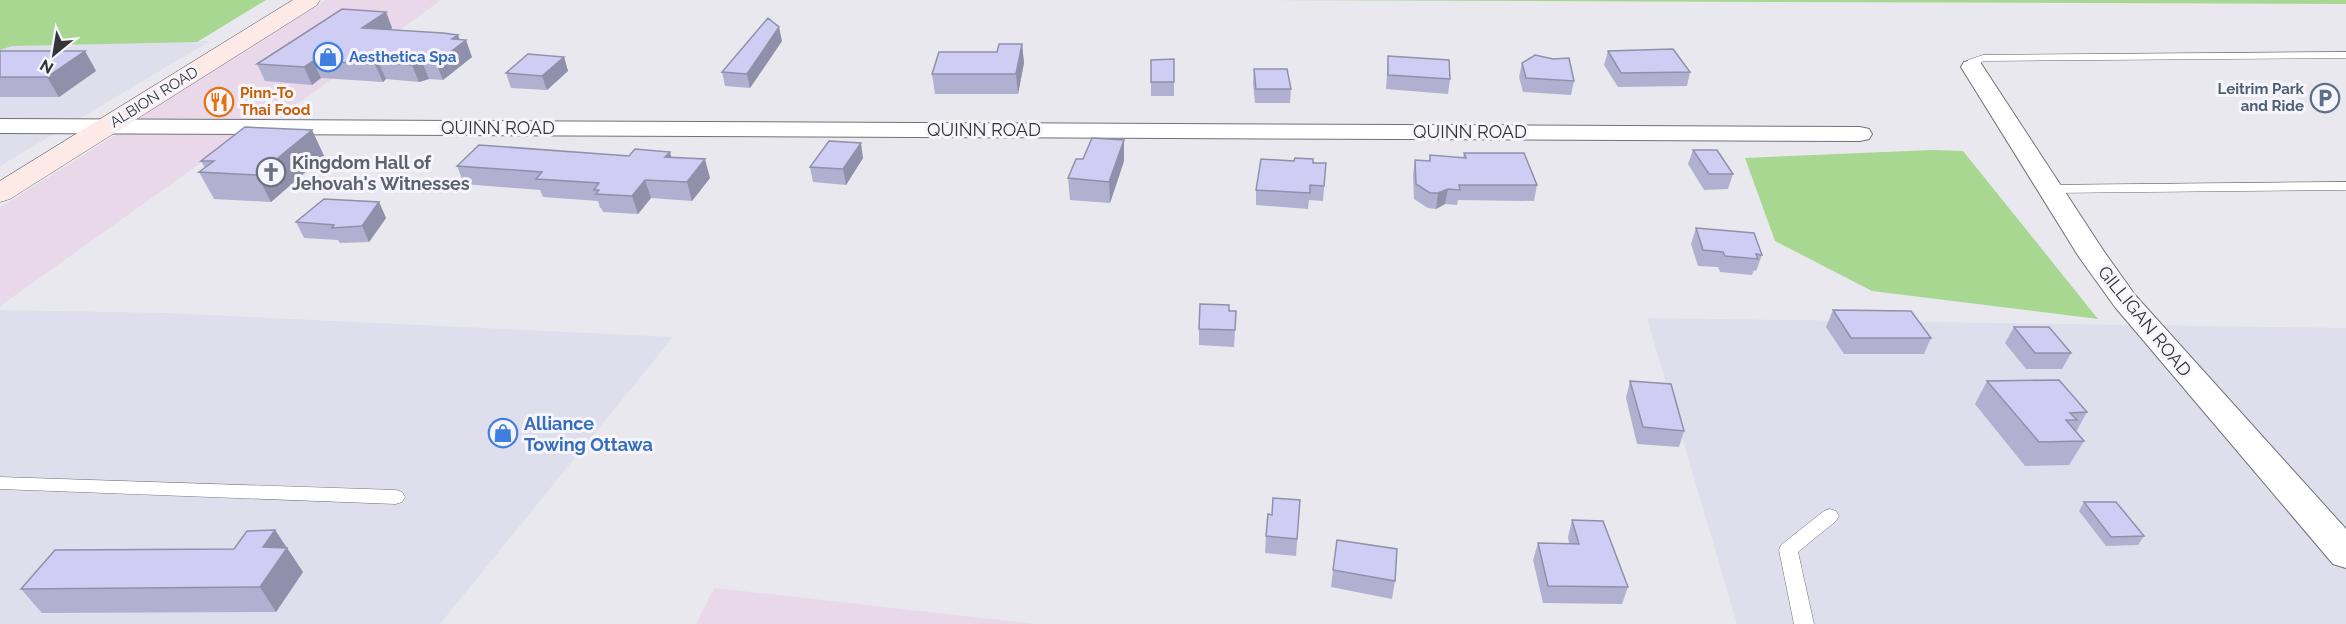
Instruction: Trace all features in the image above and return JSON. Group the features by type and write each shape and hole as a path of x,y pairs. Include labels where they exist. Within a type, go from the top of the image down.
{"main road":[{"name":"ALBION ROAD","path":"0,193 309,0"}],"street":[{"name":"GILLIGAN ROAD","path":"1972,67 2093,257 2125,301 2346,554"},
{"name":"QUINN ROAD","path":"0,126 1860,134"}],"lane":[{"path":"1972,67 1972,62 1983,58 2346,55"},
{"path":"2050,189 2346,186"},
{"path":"0,483 396,497"},
{"path":"1804,624 1788,550 1830,516"}],"shaded area":[{"path":"325,0 441,0 300,102 240,135 0,306 0,208 111,138 226,58"},
{"path":"210,41 0,166 0,50 17,44"},
{"path":"0,310 166,313 673,337 440,624 0,624"},
{"path":"1647,318 2346,328 2346,624 1737,624"},
{"path":"714,588 1037,624 696,624"}],"green space":[{"path":"0,0 266,0 197,42 12,46 0,50"},
{"path":"1257,0 2346,0 2346,4"},
{"path":"1932,150 1963,151 2098,319 1872,291 1775,241 1745,158"}],"building":[{"path":"342,9 386,12 362,28 443,33 458,35 452,39 466,40 436,63 422,62 412,65 313,61 304,67 257,64"},
{"path":"768,18 779,27 747,74 722,72"},
{"path":"999,44 1022,44 1016,74 932,74 939,52 997,52"},
{"path":"1673,49 1690,72 1621,73 1608,51"},
{"path":"0,51 85,51 47,77 0,77"},
{"path":"528,54 564,57 542,76 506,73"},
{"path":"1535,55 1553,59 1569,58 1574,81 1526,78 1522,63"},
{"path":"1388,56 1449,60 1450,79 1388,75"},
{"path":"1174,59 1174,82 1151,82 1151,60"},
{"path":"1254,69 1287,69 1291,89 1256,89"},
{"path":"245,127 312,130 257,175 199,172 214,161 201,161"},
{"path":"1092,138 1124,140 1109,182 1068,178 1076,159 1083,159"},
{"path":"829,141 861,143 843,169 810,167"},
{"path":"479,145 629,156 635,149 670,152 665,157 705,159 687,182 645,180 632,196 596,194 599,190 594,190 599,183 536,179 542,172 457,166"},
{"path":"1693,150 1717,150 1733,174 1709,174"},
{"path":"1464,153 1524,153 1537,185 1459,185 1460,190 1448,189 1430,193 1416,184 1415,160 1430,161 1430,155 1466,158"},
{"path":"1295,158 1313,159 1313,163 1326,163 1324,186 1310,185 1310,193 1256,190 1261,159 1294,161"},
{"path":"324,199 379,202 362,226 332,228 334,225 296,222"},
{"path":"1696,228 1754,233 1762,255 1756,254 1758,259 1725,256 1723,252 1703,250"},
{"path":"1200,304 1229,305 1229,311 1236,311 1235,330 1199,329"},
{"path":"1833,310 1911,311 1931,338 1851,338"},
{"path":"2014,327 2049,327 2071,353 2035,353"},
{"path":"2059,380 2087,412 2070,413 2077,420 2066,420 2084,441 2039,442 1987,381"},
{"path":"1630,381 1671,384 1684,431 1643,427"},
{"path":"1273,498 1300,500 1297,539 1266,536 1268,514 1272,515"},
{"path":"2084,502 2116,502 2144,536 2111,537"},
{"path":"1572,520 1603,521 1628,587 1548,586 1538,543 1579,544"},
{"path":"275,530 263,547 287,548 260,587 21,589 55,550 234,549 247,531"},
{"path":"1337,540 1397,549 1395,581 1333,570"}],"place":[{"name":"Aesthetica Spa","path":"328,57"},
{"name":"Leitrim Park and Ride","path":"2325,98"},
{"name":"Pinn-To Thai Food","path":"219,102"},
{"name":"Kingdom Hall of Jehovah's Witnesses","path":"271,172"},
{"name":"Alliance Towing Ottawa","path":"503,433"}]}
